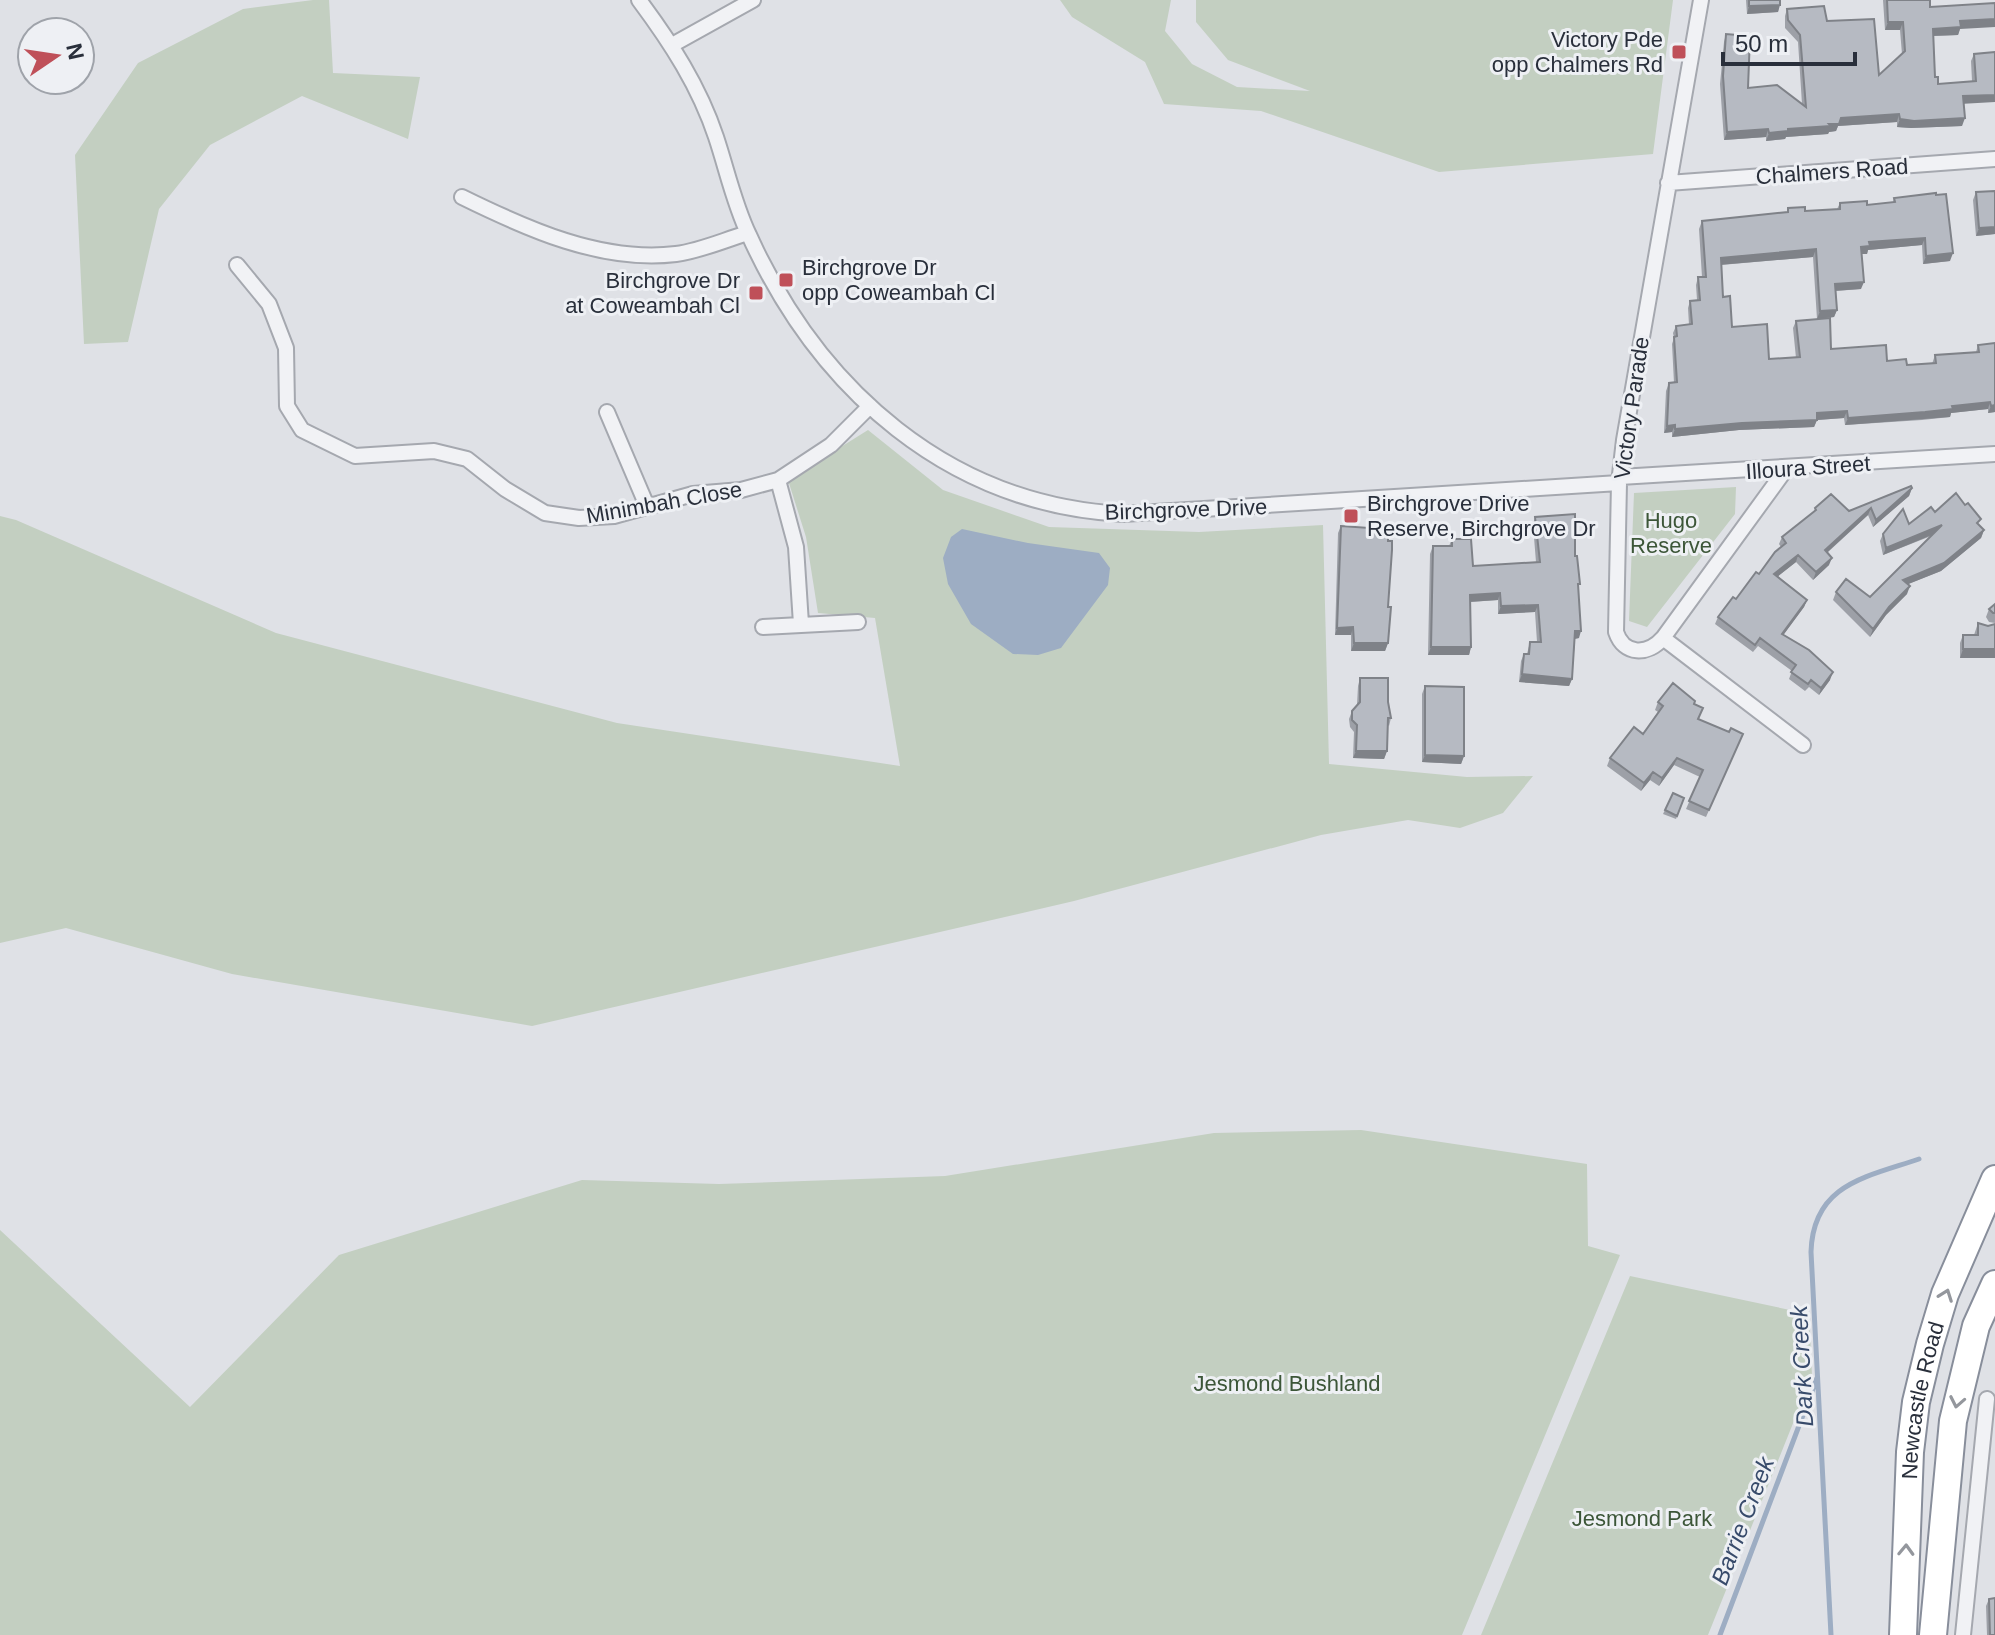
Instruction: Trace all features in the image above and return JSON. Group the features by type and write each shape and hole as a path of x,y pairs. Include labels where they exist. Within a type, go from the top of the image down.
{"highway":[{"name":"Newcastle Road","path":"1903,1635 1910,1465 1916,1402 1945,1294 1986,1210 1995,1179"},
{"name":"Newcastle Road","path":"1933,1635 1953,1421 1976,1326 1995,1284"},
{"path":"1976,1326 1995,1301"}],"street":[{"name":"Birchgrove Drive","path":"639,0 672,45 700,96 748,233 786,305 828,362 870,406 927,452 973,479 1041,503 1093,513 1151,514 1620,480"},
{"path":"672,45 753,0"},
{"name":"Victory Parade","path":"1663,638 1651,648 1638,651 1620,641 1616,632 1620,480 1624,440 1701,0"},
{"name":"Chalmers Road","path":"1668,183 1995,159"},
{"path":"462,197 507,219 610,253 678,254 748,233"},
{"name":"Minimbah Close","path":"237,265 269,304 286,348 287,406 302,430 355,456 434,451 467,459 505,489 545,513 591,518 614,516 693,494 741,490 778,480 831,445 870,406"},
{"path":"607,412 647,506"},
{"name":"Illoura Street","path":"1620,480 1995,454"},
{"path":"1786,469 1663,638 1803,745"},
{"path":"778,480 796,547 801,624"},
{"path":"763,627 858,622"},
{"path":"1963,1635 1987,1399"}],"green space":[{"path":"329,0 333,73 420,77 408,139 302,96 210,145 159,209 128,342 84,344 75,155 138,63 243,9"},
{"path":"1060,0 1171,0 1165,31 1192,64 1237,87 1310,91 1228,60 1196,22 1196,0 1673,0 1653,154 1439,172 1261,111 1164,104 1145,62 1072,17"},
{"path":"868,430 943,490 1049,527 1199,532 1323,525 1329,764 1467,777 1533,776 1503,813 1460,828 1408,820 1321,835 1074,901 532,1026 232,974 66,928 0,943 0,516 16,520 276,633 617,723 900,766 875,618 818,613 806,537 788,480"},
{"name":"Hugo Reserve","path":"1736,487 1735,514 1647,627 1629,621 1634,493"},
{"name":"Jesmond Bushland","path":"1361,1130 1587,1164 1588,1246 1620,1255 1462,1635 0,1635 0,1230 190,1407 339,1255 582,1180 719,1184 945,1176 1214,1133"},
{"name":"Jesmond Park","path":"1630,1276 1809,1314 1812,1376 1708,1635 1481,1635"}],"water":[{"path":"962,529 1028,543 1099,553 1110,568 1108,585 1061,648 1038,655 1013,654 971,624 948,584 943,558 951,537"}],"building":[{"path":"1749,0 1780,0 1780,5 1749,6"},
{"path":"1887,0 1930,0 1930,7 1995,3 1995,19 1960,21 1961,27 1933,29 1938,84 1976,81 1974,54 1995,52 1995,95 1963,96 1965,118 1914,121 1900,119 1899,114 1841,118 1839,124 1829,124 1831,126 1769,133 1768,129 1727,132 1723,76 1726,34 1750,36 1748,88 1777,85 1806,107 1800,35 1788,20 1787,9 1824,6 1827,21 1874,19 1879,75 1905,51 1903,22 1888,22"},
{"path":"1995,191 1995,227 1979,228 1976,192"},
{"path":"1946,194 1953,253 1926,256 1925,238 1869,242 1870,246 1861,247 1864,282 1835,284 1837,310 1820,311 1816,249 1721,258 1723,297 1730,296 1732,327 1767,324 1769,359 1800,357 1796,321 1830,318 1831,349 1886,345 1887,361 1906,359 1907,365 1936,363 1935,355 1979,352 1978,345 1995,343 1995,405 1991,406 1990,402 1952,406 1953,409 1848,418 1847,411 1817,413 1817,420 1675,429 1675,425 1667,426 1669,383 1677,382 1676,326 1692,324 1690,301 1700,300 1698,277 1706,277 1702,221 1788,212 1788,208 1805,207 1805,211 1840,209 1840,203 1867,201 1867,205"},
{"path":"1911,486 1876,520 1871,508 1825,550 1832,558 1816,572 1798,555 1774,574 1807,600 1782,634 1809,650 1833,672 1821,688 1811,680 1808,684 1791,672 1796,665 1760,638 1755,645 1718,617 1733,597 1736,599 1756,572 1759,574 1786,543 1782,537 1831,494 1849,511"},
{"path":"1956,493 1981,519 1977,523 1984,530 1944,563 1903,580 1910,586 1873,629 1836,592 1846,579 1870,597 1942,525 1886,548 1883,534 1903,509 1909,524 1931,507 1935,512"},
{"path":"1575,514 1581,631 1575,631 1572,679 1522,674 1524,654 1529,654 1530,642 1541,642 1538,605 1501,606 1500,593 1470,595 1471,647 1431,647 1433,546 1452,546 1452,539 1471,539 1473,566 1540,562 1535,517"},
{"path":"1341,526 1388,526 1388,541 1392,541 1392,550 1388,643 1354,643 1353,627 1337,628"},
{"path":"1978,623 1988,626 1995,624 1995,649 1963,649 1963,635 1978,635"},
{"path":"1360,678 1388,678 1391,718 1388,718 1387,751 1356,751 1357,725 1352,720 1352,711 1360,702"},
{"path":"1673,683 1695,701 1694,704 1703,708 1698,719 1729,732 1731,728 1743,734 1709,810 1689,801 1703,770 1677,758 1662,778 1653,772 1644,783 1610,758 1634,727 1643,734 1663,706 1658,702"},
{"path":"1425,686 1464,687 1464,756 1425,755"},
{"path":"1673,793 1684,798 1677,816 1665,810"},
{"path":"1995,1598 1995,1635 1990,1635 1989,1599"}],"waterway":[{"name":"Dark Creek","path":"1831,1635 1811,1252 1814,1229 1821,1211 1832,1197 1846,1187 1862,1178 1919,1159"},
{"name":"Barrie Creek","path":"1720,1635 1817,1378"}],"place":[{"name":"Victory Pde opp Chalmers Rd","path":"1679,52"},
{"name":"Birchgrove Dr opp Coweambah Cl","path":"786,280"},
{"name":"Birchgrove Dr at Coweambah Cl","path":"756,293"},
{"name":"Birchgrove Drive Reserve, Birchgrove Dr","path":"1351,516"}]}
